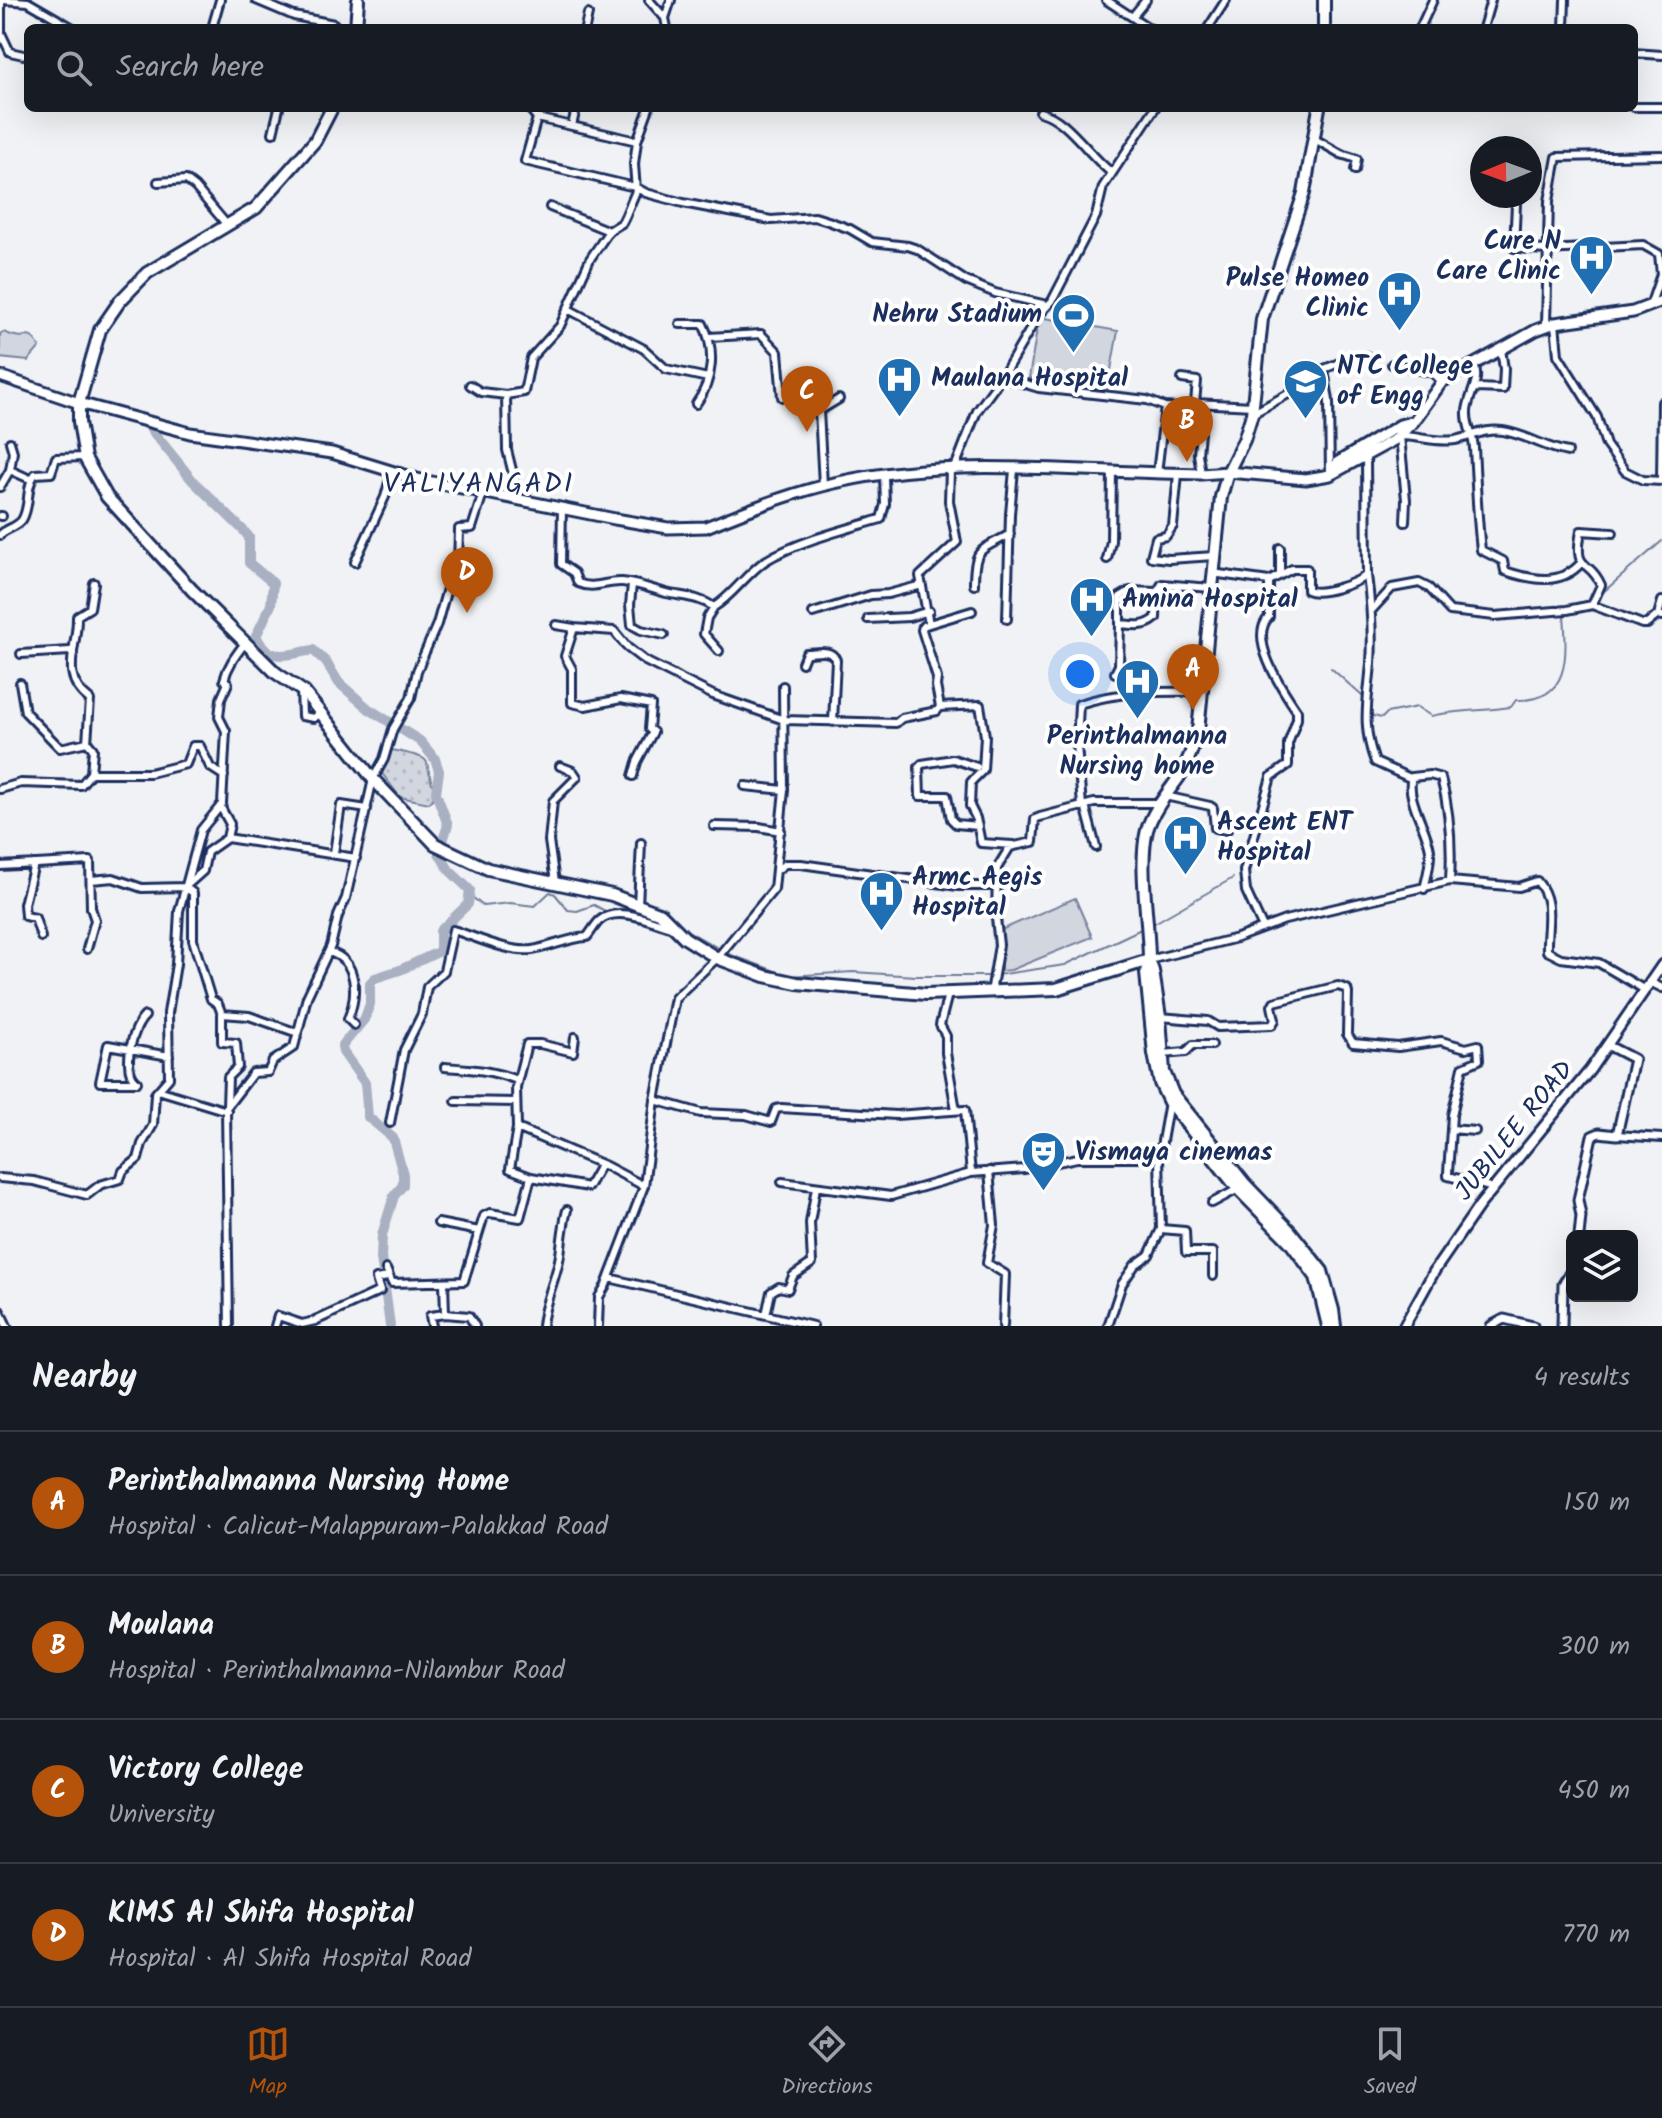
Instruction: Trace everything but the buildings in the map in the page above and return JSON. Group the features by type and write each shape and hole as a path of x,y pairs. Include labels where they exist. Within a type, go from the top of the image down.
{"highway":[{"path":"356,24 358,0"},
{"path":"1324,0 1324,24"},
{"path":"330,112 315,141 256,208 147,273 120,301 100,330 79,403 79,422 91,473 113,505 245,643 322,712 373,779 435,844 493,870 612,895 661,914 685,938 765,976 797,983 948,994 1056,989 1149,960"},
{"path":"1318,112 1304,193 1262,319 1253,410 1221,497 1198,731 1192,752 1147,831 1144,852 1149,960 1146,973 1161,1072 1169,1102 1238,1189 1290,1242 1316,1277 1328,1326"},
{"path":"1149,960 1160,1017 1161,1072 1173,1094 1245,1184 1291,1232 1322,1271 1335,1326"}],"main road":[{"path":"0,376 79,403 190,433 332,453 428,481 668,528 694,529 823,485 952,470 1228,472 1306,479 1330,475 1400,436 1442,382 1501,349 1550,324 1623,314 1662,301"},
{"path":"1330,475 1338,462 1400,425 1414,421"},
{"name":"JUBILEE ROAD","path":"1405,1324 1435,1270 1494,1188 1590,1070 1662,965"}],"street":[{"path":"24,55 10,52 1,33 3,0 28,2 66,24"},
{"path":"213,24 220,0"},
{"path":"256,0 303,18 334,24"},
{"path":"277,9 279,0"},
{"path":"649,0 665,18"},
{"path":"666,24 671,0"},
{"path":"1106,0 1115,2 1144,24"},
{"path":"1133,16 1146,0"},
{"path":"1211,24 1226,0"},
{"path":"1422,24 1433,0"},
{"path":"1484,24 1491,0"},
{"path":"1564,24 1565,0"},
{"path":"586,24 588,14"},
{"path":"301,24 303,18"},
{"path":"1638,53 1662,55"},
{"path":"1638,107 1662,107"},
{"path":"273,133 278,112"},
{"path":"532,112 537,118 637,141"},
{"path":"572,126 575,112"},
{"path":"470,385 481,392 506,395 524,392 531,358 560,326 583,272 609,231 622,223 635,187 637,141 648,112"},
{"path":"1040,112 1062,123 1087,152 1112,173"},
{"path":"929,624 920,576 957,542 949,501 952,470 977,411 1059,289 1096,216 1103,187 1149,112"},
{"path":"537,118 525,161 635,187 683,203 771,220 815,217 850,229 872,242 917,249 966,281 995,293 1047,305"},
{"path":"1313,138 1357,159 1355,170"},
{"path":"1662,155 1557,157 1549,201 1546,250 1550,324 1558,355 1597,417 1606,445 1625,471 1643,480 1662,480 1662,402"},
{"path":"158,182 186,180 227,225"},
{"path":"550,207 609,231"},
{"path":"1516,208 1514,248 1546,250 1643,245 1659,254 1661,274 1650,306"},
{"path":"568,309 644,349 666,369 708,378"},
{"path":"680,324 703,324 709,337 712,353 708,383 696,404"},
{"path":"709,337 761,334 778,352 782,397"},
{"path":"1475,388 1503,389 1501,349"},
{"path":"1195,403 1253,410 1290,393 1303,377 1349,359 1366,356"},
{"path":"1392,364 1433,373 1442,382"},
{"path":"1474,364 1477,375 1467,409 1466,425 1474,444 1481,550 1503,561 1505,571 1533,578 1552,579 1571,575 1581,563"},
{"path":"1324,369 1329,401 1330,475"},
{"path":"1002,377 1039,388 1147,400 1165,407 1179,408 1178,420 1201,422 1198,454 1201,474"},
{"path":"1182,379 1197,381 1194,421"},
{"path":"506,395 507,450 514,478 511,496"},
{"path":"823,485 819,411 839,399"},
{"path":"1157,473 1165,407"},
{"path":"1405,522 1400,436 1426,441 1457,440 1483,431 1504,431 1568,452"},
{"path":"0,487 13,452 10,442"},
{"path":"0,535 3,530 19,524 24,516 30,479 35,474 51,473 56,458 85,457"},
{"path":"1366,457 1371,664 1365,709 1369,746 1375,762 1410,778 1430,775 1441,778 1446,799 1450,881"},
{"path":"1007,619 1014,470"},
{"path":"355,562 385,497 392,471"},
{"path":"1107,559 1112,471"},
{"path":"5,472 30,479"},
{"path":"1178,474 1173,526 1169,533 1153,541 1151,557 1214,556"},
{"path":"719,651 704,634 707,618 714,607 751,571 784,551 881,519 885,504 884,476"},
{"path":"226,1109 253,1073 268,1072 273,1061 294,1047 307,997 329,952 346,898 373,779 384,759 393,729 411,698 417,671 437,624 450,578 457,572 459,529 472,528 484,490"},
{"path":"562,507 561,564 574,573 582,585 632,584 694,596 714,607"},
{"path":"1592,605 1601,585 1597,577 1581,563 1577,550 1581,531 1613,533"},
{"path":"974,585 978,554 986,546 1010,534"},
{"path":"1280,548 1280,574"},
{"path":"1212,573 1269,581 1292,569 1307,569 1307,590 1313,593 1332,590 1367,575"},
{"path":"1263,928 1246,891 1244,871 1271,777 1288,765 1288,744 1297,719 1297,711 1267,660 1262,634 1263,623 1269,617 1269,581"},
{"path":"0,789 21,783 81,785 91,773 93,749 87,742 90,700 72,678 77,616 90,608 94,583"},
{"path":"1371,611 1392,588 1419,583 1429,588 1450,611 1495,616 1592,605 1647,624 1660,616 1662,601"},
{"path":"632,584 632,625 664,635"},
{"path":"1120,624 1144,626 1156,618 1157,592 1162,584 1211,588"},
{"path":"813,613 871,595 922,585"},
{"path":"1115,673 1119,665 1120,597 1130,591 1157,592"},
{"path":"868,619 909,617 929,611"},
{"path":"940,707 937,678 923,626 972,611"},
{"path":"556,625 614,631 628,648 645,661 713,695 784,720 896,723 902,718 937,711 940,707 982,707 983,770 971,782 970,798 981,843 1013,845 1033,842 1035,819 1083,806 1162,800 1210,806 1213,808 1215,828 1227,830"},
{"path":"574,628 565,656 572,669 572,703 585,706 621,699 651,705 649,727 653,732 633,776"},
{"path":"0,1178 34,1181 87,1195 100,1185 120,1179 123,1171 138,1159 153,1125 155,1094 169,1078 168,1013 176,964 179,911 201,830 220,806 226,731 219,717 221,699 228,683 224,680 231,660 245,643"},
{"path":"21,654 58,650 73,654"},
{"path":"802,663 806,653 830,652 836,660 833,722"},
{"path":"20,683 25,712 60,748 87,742"},
{"path":"598,1326 599,1297 644,1186 655,1100 675,998 720,953 774,889 784,790 783,686"},
{"path":"301,690 302,716 314,718 322,712"},
{"path":"1096,847 1083,806 1077,745 1079,704 1097,698 1157,691 1203,692"},
{"path":"91,773 150,773 186,764 193,746 200,746 210,767 224,776"},
{"path":"977,767 953,759 922,764 919,781 920,796 950,798 951,819 956,824 978,826"},
{"path":"555,882 549,841 553,801 577,777 573,771 560,766"},
{"path":"1410,778 1430,851 1424,889"},
{"path":"745,786 784,790"},
{"path":"334,853 341,805 367,809"},
{"path":"185,887 203,871 207,852 227,838 230,824 220,806"},
{"path":"714,826 781,831"},
{"path":"227,838 356,858"},
{"path":"638,905 641,843"},
{"path":"991,993 999,945 998,864 1013,845"},
{"path":"0,866 90,861 91,908 95,920 87,949"},
{"path":"34,864 24,904 25,916 35,918 41,937"},
{"path":"777,870 785,864 801,864 958,886 996,886"},
{"path":"91,880 113,878 142,888 185,887 193,893 196,956 211,999 218,1004 222,1014 222,1042 236,1043 238,1067 228,1077 226,1109 229,1326"},
{"path":"1149,960 1224,942 1285,920 1450,881 1519,887 1537,881 1546,891 1549,909 1547,951 1561,958 1599,963 1647,986 1662,988"},
{"path":"390,1123 404,1050 422,1014 427,987 444,971 453,930 491,941 504,949 531,950 587,937 607,916 640,915 655,924 674,925"},
{"path":"329,952 346,960 351,971 352,1007 348,1019 354,1025"},
{"path":"1160,1017 1208,1021 1218,1027 1272,1025 1275,1020 1274,1002 1312,991 1343,987 1348,993 1347,1034 1353,1043 1402,1047 1441,1041 1466,1048 1480,1046 1479,1060 1462,1069 1451,1129 1448,1176 1494,1188"},
{"path":"948,994 940,1025 946,1036 956,1110"},
{"path":"222,1014 249,1016 298,1033"},
{"path":"145,1016 138,1022 131,1049 129,1073 137,1082 100,1082 108,1045 131,1049 169,1056"},
{"path":"575,1037 573,1052 527,1044 517,1080 517,1128 510,1169 531,1177 588,1187 601,1164"},
{"path":"1163,1054 1186,1052 1193,1045 1212,1045"},
{"path":"1607,1045 1634,1059 1617,1135"},
{"path":"445,1067 464,1066 517,1080"},
{"path":"158,1090 226,1109"},
{"path":"655,1100 701,1113 746,1115 771,1122 776,1109 781,1108 896,1115 965,1110 971,1173"},
{"path":"456,1101 516,1102"},
{"path":"1108,1326 1122,1284 1135,1265 1149,1255 1161,1229 1159,1158 1169,1102"},
{"path":"517,1128 644,1186"},
{"path":"1451,1129 1475,1131"},
{"path":"1580,1230 1578,1200 1592,1136 1599,1133 1662,1138"},
{"path":"782,1182 891,1196 971,1173 1025,1169 1077,1158 1159,1158"},
{"path":"989,1171 994,1225 987,1263 1005,1274 1003,1326"},
{"path":"386,1269 392,1283 464,1281 484,1216 490,1213 520,1218 531,1177"},
{"path":"766,1315 771,1292 779,1287 788,1289 793,1276 812,1263 810,1223 816,1187"},
{"path":"1212,1203 1238,1189"},
{"path":"542,1326 544,1307 560,1256 560,1234 567,1210"},
{"path":"438,1223 479,1231"},
{"path":"1161,1229 1185,1231 1186,1252 1213,1252 1213,1276"},
{"path":"275,1326 278,1316 302,1324 315,1321 372,1296 380,1291 376,1279 388,1277"},
{"path":"609,1278 813,1326"},
{"path":"1562,1326 1563,1284 1566,1279"},
{"path":"444,1282 445,1314"},
{"path":"0,1311 7,1326"},
{"path":"432,1326 430,1316 445,1314 469,1316 475,1326"},
{"path":"1491,1326 1504,1319 1532,1326"},
{"path":"1405,1324 1416,1326"}],"shaded area":[{"name":"Nehru Stadium","path":"1045,318 1118,331 1107,392 1029,378 1037,329"},
{"path":"0,334 31,337 40,347 28,361 0,358"},
{"path":"392,750 418,756 426,762 436,794 429,803 400,797 381,772 383,761"},
{"path":"1075,898 1092,937 1011,970 1001,971 1001,930"}],"waterway":[{"path":"150,428 193,481 249,537 249,563 273,583 271,605 256,636 261,645 267,651 280,655 313,650 326,662 339,683 369,709 420,741 435,759 439,771 436,793 448,825 439,853 449,870 470,890 468,904 440,931 440,951 375,978 370,983 370,1004 365,1018 342,1046 365,1083 368,1117 393,1138 403,1174 403,1185 394,1196 382,1235 381,1258 390,1326"},
{"path":"1596,603 1601,594 1662,541"},
{"path":"1369,708 1373,716 1382,718 1387,713 1417,707 1431,716 1511,707 1516,700 1534,699 1547,693 1556,685 1565,660 1564,615 1578,611"},
{"path":"1331,668 1362,696"},
{"path":"1151,925 1233,878"},
{"path":"471,896 483,906 510,903 535,906 550,892 568,910 577,911 594,905 613,912"},
{"path":"631,912 660,920"},
{"path":"681,927 720,949"},
{"path":"997,975 1065,965 1141,929"},
{"path":"726,953 789,976 853,972 990,976"}],"place":[{"name":"Cure N Care Clinic","path":"1592,296"},
{"name":"Pulse Homeo Clinic","path":"1400,333"},
{"name":"Nehru Stadium","path":"1073,354"},
{"name":"Maulana Hospital","path":"900,418"},
{"name":"NTC College of Engg","path":"1306,421"},
{"name":"Victory College","path":"807,432"},
{"name":"Moulana","path":"1187,462"},
{"name":"KIMS Al Shifa Hospital","path":"467,613"},
{"name":"Amina Hospital","path":"1091,639"},
{"name":"Perinthalmanna Nursing Home","path":"1193,710"},
{"name":"Perinthalmanna Nursing home","path":"1137,721"},
{"name":"Ascent ENT Hospital","path":"1186,877"},
{"name":"Armc Aegis Hospital","path":"881,932"},
{"name":"Vismaya cinemas","path":"1044,1192"}],"district":[{"name":"VALIYANGADI","path":"479,484"}]}
